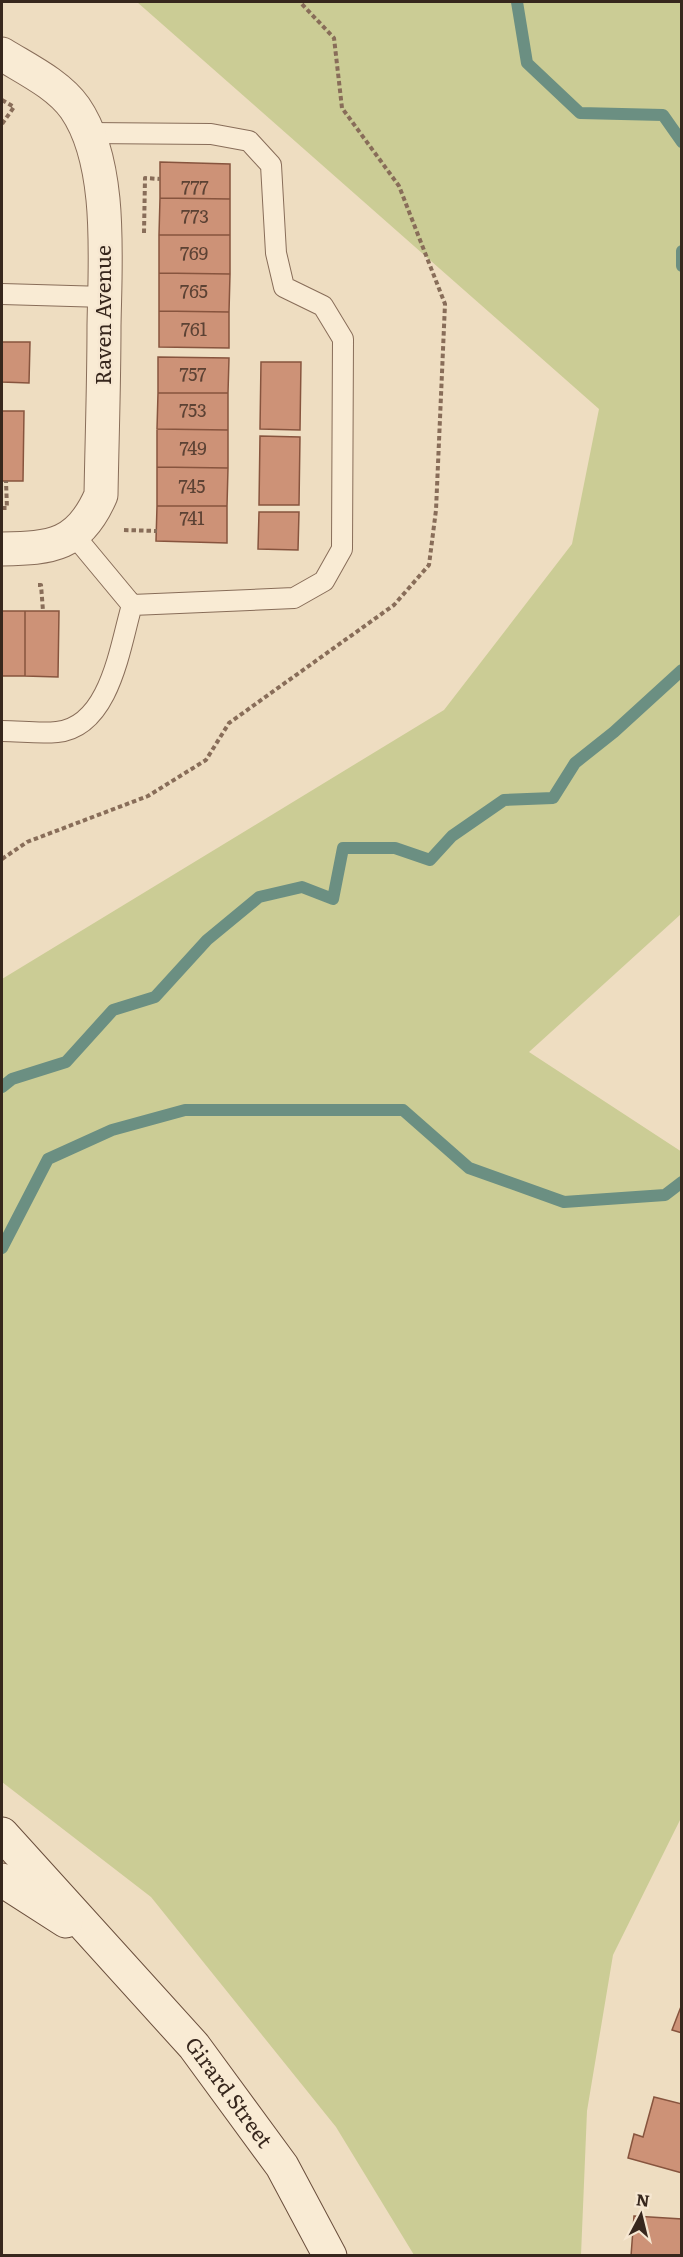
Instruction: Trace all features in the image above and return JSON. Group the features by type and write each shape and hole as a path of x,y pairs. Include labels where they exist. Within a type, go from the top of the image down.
{"street":[{"name":"Raven Avenue","path":"2,54 55,88 74,107 88,134 99,174 104,229 105,297 100,495 92,516 74,534 44,548 2,549"},
{"name":"Girard Street","path":"2,1834 207,2064 282,2166 330,2256"},
{"name":"Girard Street","path":"2,1880 102,1945"}],"lane":[{"path":"88,134 211,134 249,141 271,165 276,253 284,287 323,306 343,339 342,549 324,581 294,598 132,605"},
{"path":"2,294 105,297"},
{"path":"74,534 132,605"},
{"path":"2,731 59,732 86,720 106,694 132,605"}],"path":[{"path":"2,100 14,107 2,124"},
{"path":"2,508 7,508 6,481"},
{"path":"31,585 41,585 43,611"}],"green space":[{"path":"137,2 681,2 681,914 529,1052 682,1152 681,1818 613,1955 587,2111 581,2255 414,2255 336,2127 151,1897 2,1782 2,979 444,710 572,544 599,409"}],"building":[{"path":"160,162 230,164 230,199 160,198"},
{"path":"160,198 230,199 230,235 159,235"},
{"path":"159,235 230,235 230,274 159,273"},
{"path":"159,273 230,274 229,312 159,311"},
{"path":"159,311 229,312 229,348 159,347"},
{"path":"2,342 30,342 29,383 2,382"},
{"path":"158,357 229,358 228,393 158,393"},
{"path":"261,362 301,362 300,430 260,429"},
{"path":"158,393 228,393 228,430 157,429"},
{"path":"2,411 24,411 23,481 2,481"},
{"path":"157,429 228,430 228,468 157,467"},
{"path":"260,436 300,437 299,505 259,505"},
{"path":"157,467 228,468 227,506 157,506"},
{"path":"157,506 227,506 227,543 156,541"},
{"path":"259,512 299,512 298,550 258,549"},
{"path":"2,611 25,611 25,676 2,676"},
{"path":"25,611 59,611 58,677 25,676"},
{"path":"682,2004 682,2033 672,2030"},
{"path":"654,2097 682,2104 682,2173 628,2158 634,2134 643,2137"},
{"path":"634,2216 682,2219 682,2256 631,2256"}],"waterway":[{"path":"517,2 527,63 580,113 663,115 682,142"},
{"path":"682,251 682,266"},
{"path":"2,1087 12,1079 66,1062 113,1010 155,997 207,940 259,897 302,887 333,899 343,848 395,848 430,860 452,836 504,800 553,798 575,763 614,732 682,670"},
{"path":"2,1248 48,1159 112,1130 185,1110 403,1110 469,1168 564,1202 665,1195 682,1182"}]}
